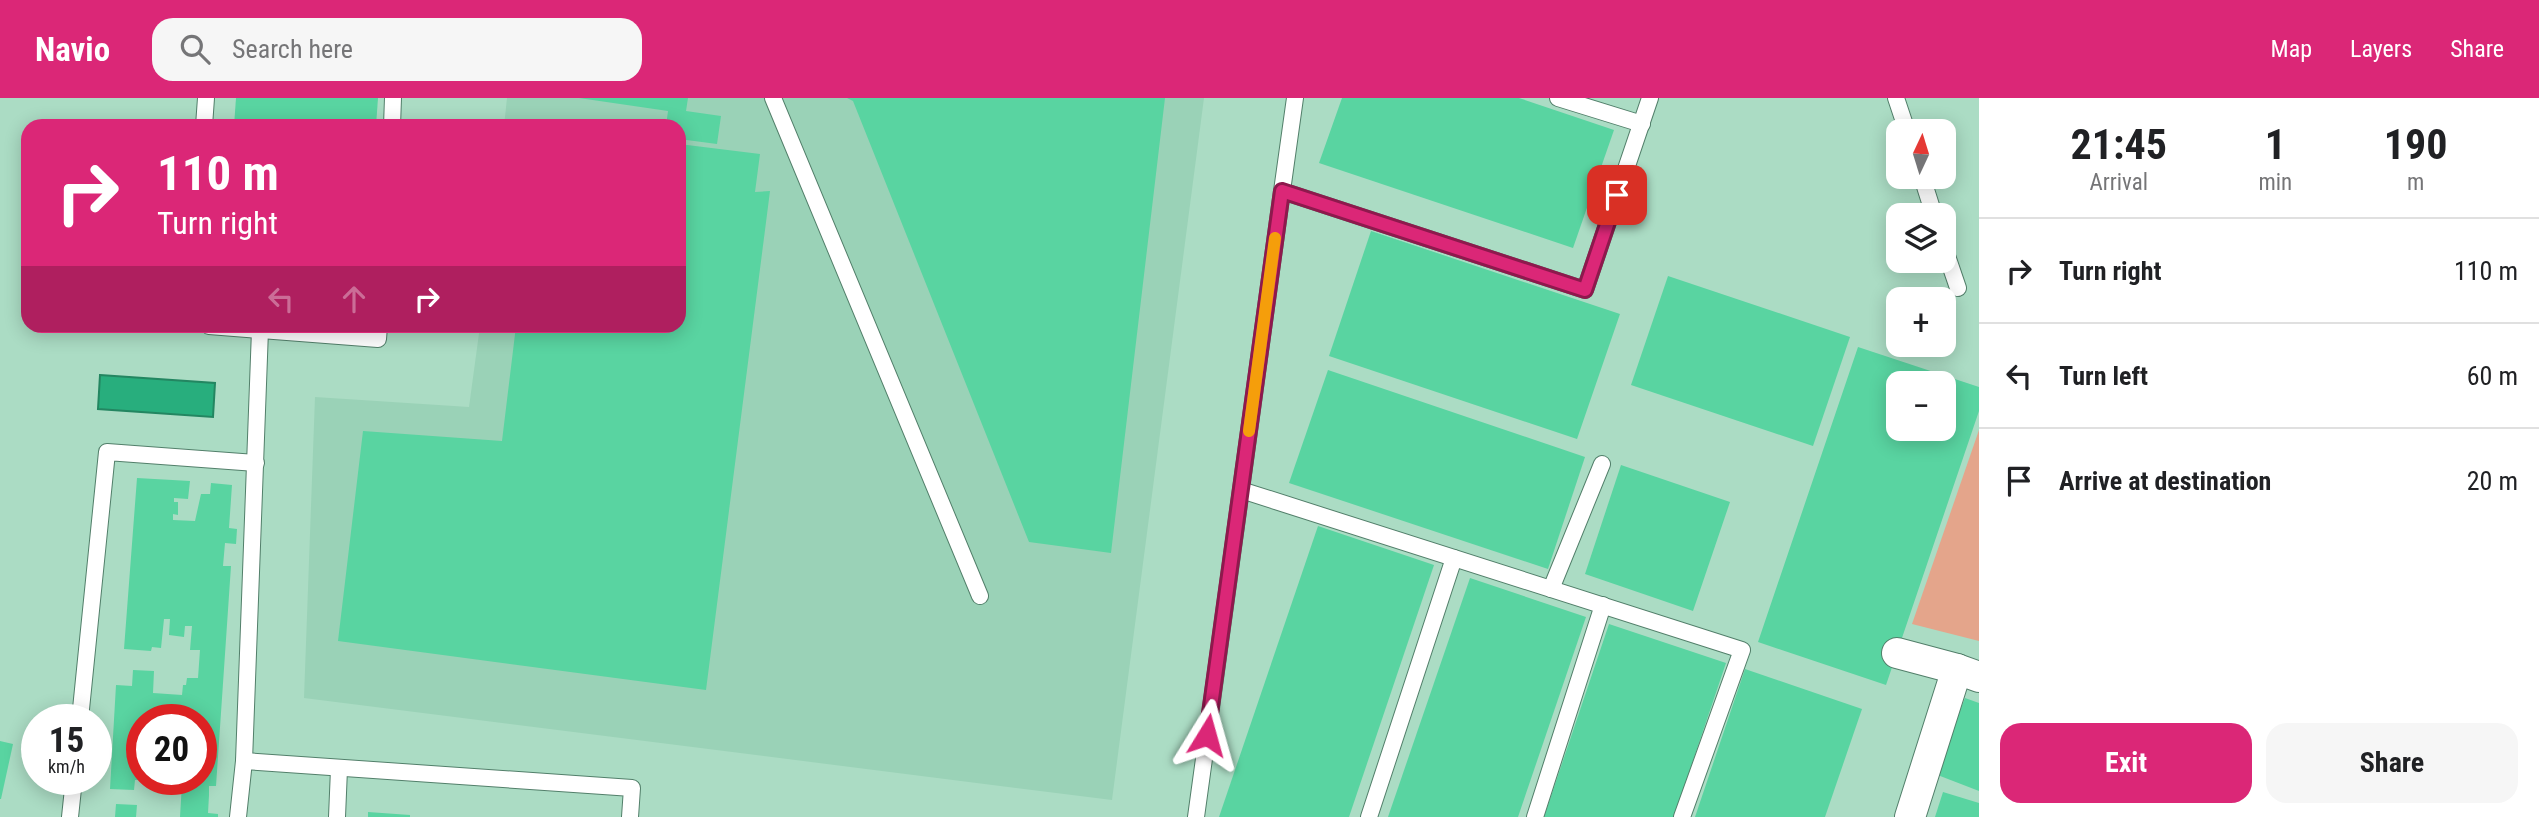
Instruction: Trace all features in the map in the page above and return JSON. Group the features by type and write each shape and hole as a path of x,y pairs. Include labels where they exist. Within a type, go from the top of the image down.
{"street":[{"path":"1897,653 1968,673 1910,817"}],"lane":[{"path":"204,119 206,98"},
{"path":"392,119 393,98"},
{"path":"773,98 980,596"},
{"path":"1196,817 1295,98"},
{"path":"1559,98 1642,124"},
{"path":"1282,191 1585,290 1650,98"},
{"path":"1896,98 1903,119"},
{"path":"1953,273 1958,288"},
{"path":"238,817 244,761 260,333"},
{"path":"299,333 378,339 378,333"},
{"path":"82,704 107,452 256,463"},
{"path":"1551,589 1602,464"},
{"path":"1241,490 1742,650 1682,817"},
{"path":"1369,817 1454,558"},
{"path":"1535,817 1603,606"},
{"path":"244,761 632,788 630,817"},
{"path":"337,817 340,769"},
{"path":"70,817 72,795"}],"shaded area":[{"path":"507,98 1204,98 1112,800 304,698 315,397 469,407 479,333 686,333 686,119 505,119"},
{"path":"100,375 215,383 213,417 98,409"},
{"path":"1979,430 1979,641 1912,624"}],"building":[{"path":"236,98 378,98 376,119 234,119"},
{"path":"579,98 688,98 686,111 721,116 717,144 686,140 686,119 667,119 668,111"},
{"path":"847,98 1165,98 1111,553 1029,542 853,101"},
{"path":"1342,98 1519,98 1614,130 1573,248 1319,163"},
{"path":"686,145 760,154 755,192 770,191 706,690 338,641 363,431 502,441 515,333 686,333"},
{"path":"1371,231 1620,314 1577,439 1329,356"},
{"path":"1668,276 1850,337 1813,446 1631,385"},
{"path":"1858,347 1931,371 1886,371 1886,441 1956,441 1956,379 1979,387 1979,411 1886,685 1758,642"},
{"path":"1328,370 1585,457 1548,569 1289,483"},
{"path":"1621,465 1730,502 1693,611 1585,574"},
{"path":"137,478 190,481 188,499 174,498 174,502 178,502 178,515 173,514 173,520 195,521 201,494 210,494 211,483 232,485 229,528 237,529 236,544 225,543 223,566 231,566 217,771 217,704 126,704 126,790 112,789 116,685 132,686 133,670 154,671 153,693 182,695 187,678 198,678 200,650 190,650 192,626 185,626 184,637 169,635 170,619 164,619 161,648 152,647 151,651 124,649"},
{"path":"1318,526 1434,565 1349,817 1219,817"},
{"path":"1470,578 1586,617 1518,817 1388,817"},
{"path":"1609,624 1726,663 1674,817 1544,817"},
{"path":"1745,669 1862,709 1825,817 1695,817"},
{"path":"1965,698 1979,703 1979,791 1935,774"},
{"path":"0,741 13,744 1,799 0,799"},
{"path":"1943,792 1979,803 1979,817 1935,817"},
{"path":"181,795 209,795 208,813 218,814 218,817 180,817"},
{"path":"116,804 137,805 136,817 115,817"},
{"path":"368,812 410,815 410,817 368,817"}],"slow traffic":[{"path":"1249,431 1275,238"}],"route":[{"path":"1207,735 1282,191 1585,290 1617,195"}]}
